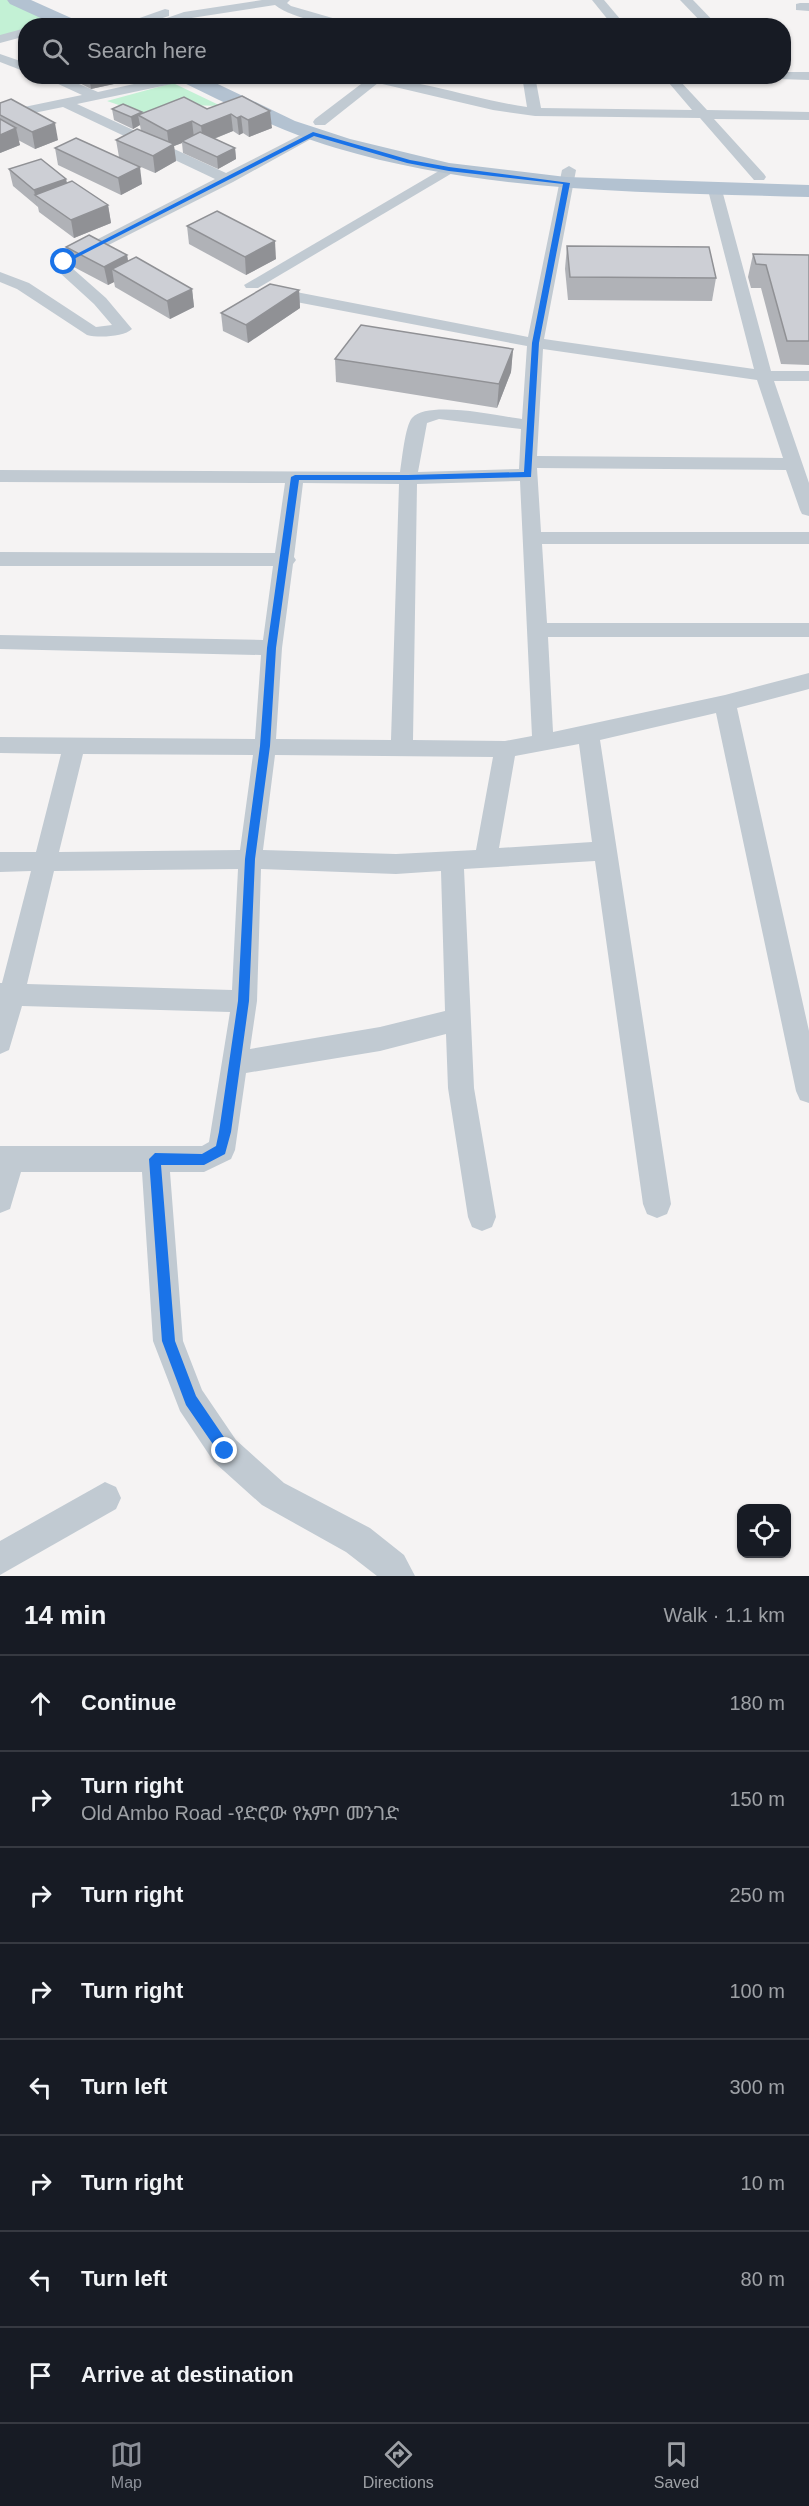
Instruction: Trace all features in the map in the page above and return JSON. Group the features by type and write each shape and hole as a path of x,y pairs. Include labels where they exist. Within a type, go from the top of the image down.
{"main road":[{"path":"16,0 57,18"},
{"path":"44,0 84,18"},
{"path":"200,84 288,125 354,134 419,152 568,177 809,178"},
{"path":"232,84 287,110 316,128 410,161 449,169 715,190 809,191"}],"street":[{"path":"150,18 209,1 225,0"},
{"path":"164,18 180,9 279,0 287,9 322,18"},
{"path":"598,0 613,18"},
{"path":"686,0 704,18"},
{"path":"180,9 191,18"},
{"path":"0,39 18,34"},
{"path":"0,58 18,65"},
{"path":"791,76 809,76"},
{"path":"67,84 98,96"},
{"path":"0,116 153,84"},
{"path":"0,277 23,286 93,332 124,329 100,301 65,270 64,262 228,179 316,128 365,84"},
{"path":"398,84 493,106 535,112 809,116"},
{"path":"530,84 535,112"},
{"path":"676,84 759,177"},
{"path":"65,103 228,179"},
{"path":"252,285 449,169"},
{"path":"543,743 528,468 536,343 568,177"},
{"path":"715,190 764,376 809,510"},
{"path":"291,296 536,343 764,376 809,376"},
{"path":"402,749 408,478 419,421 427,415 439,414 531,425"},
{"path":"0,476 408,478 528,468 793,464"},
{"path":"0,1199 5,1159 204,1159 221,1150 244,1001 250,859 265,746 272,648 286,560 295,477"},
{"path":"531,538 809,538"},
{"path":"0,559 286,560"},
{"path":"537,630 809,630"},
{"path":"0,642 272,648"},
{"path":"0,745 505,749 588,734 725,703 809,681"},
{"path":"725,703 809,1091"},
{"path":"588,734 657,1203"},
{"path":"0,1042 6,994 45,863 74,745"},
{"path":"486,858 505,749"},
{"path":"0,862 250,859 396,864 606,851"},
{"path":"452,862 462,1088 482,1217"},
{"path":"6,994 244,1001"},
{"path":"235,1063 380,1039 459,1019"},
{"path":"155,1159 168,1341 191,1400 225,1451 273,1494 358,1540 392,1567 398,1576"},
{"path":"0,1559 105,1498"}],"green space":[{"path":"0,0 7,0 48,18 18,18 18,31 0,37"},
{"path":"175,84 221,106 188,105 148,115 107,101"}],"building":[{"path":"242,96 270,111 248,120 231,114 201,126 192,121 167,131 138,115 184,97 207,109"},
{"path":"11,99 55,123 32,132 0,115 0,103"},
{"path":"123,104 142,112 131,117 112,109"},
{"path":"0,119 16,128 0,135"},
{"path":"137,129 174,144 153,156 116,140"},
{"path":"200,132 235,148 217,157 182,141"},
{"path":"76,138 140,167 118,178 55,148"},
{"path":"41,159 66,179 34,190 9,169"},
{"path":"72,181 108,205 71,220 35,195"},
{"path":"217,211 275,241 245,257 187,226"},
{"path":"89,235 127,255 104,267 66,247"},
{"path":"567,246 709,247 716,278 570,277"},
{"path":"753,254 809,255 809,341 787,341 766,265 756,264"},
{"path":"136,257 192,289 167,301 112,269"},
{"path":"270,284 299,290 246,325 221,313"},
{"path":"361,325 513,349 499,384 335,359"}],"route":[{"path":"64,262 313,134 410,161 449,169 491,176 566,183 536,343 528,475 408,478 295,477 286,560 272,648 265,746 250,859 244,1001 225,1132 221,1150 204,1159 155,1159 168,1341 191,1400 225,1451"}]}
